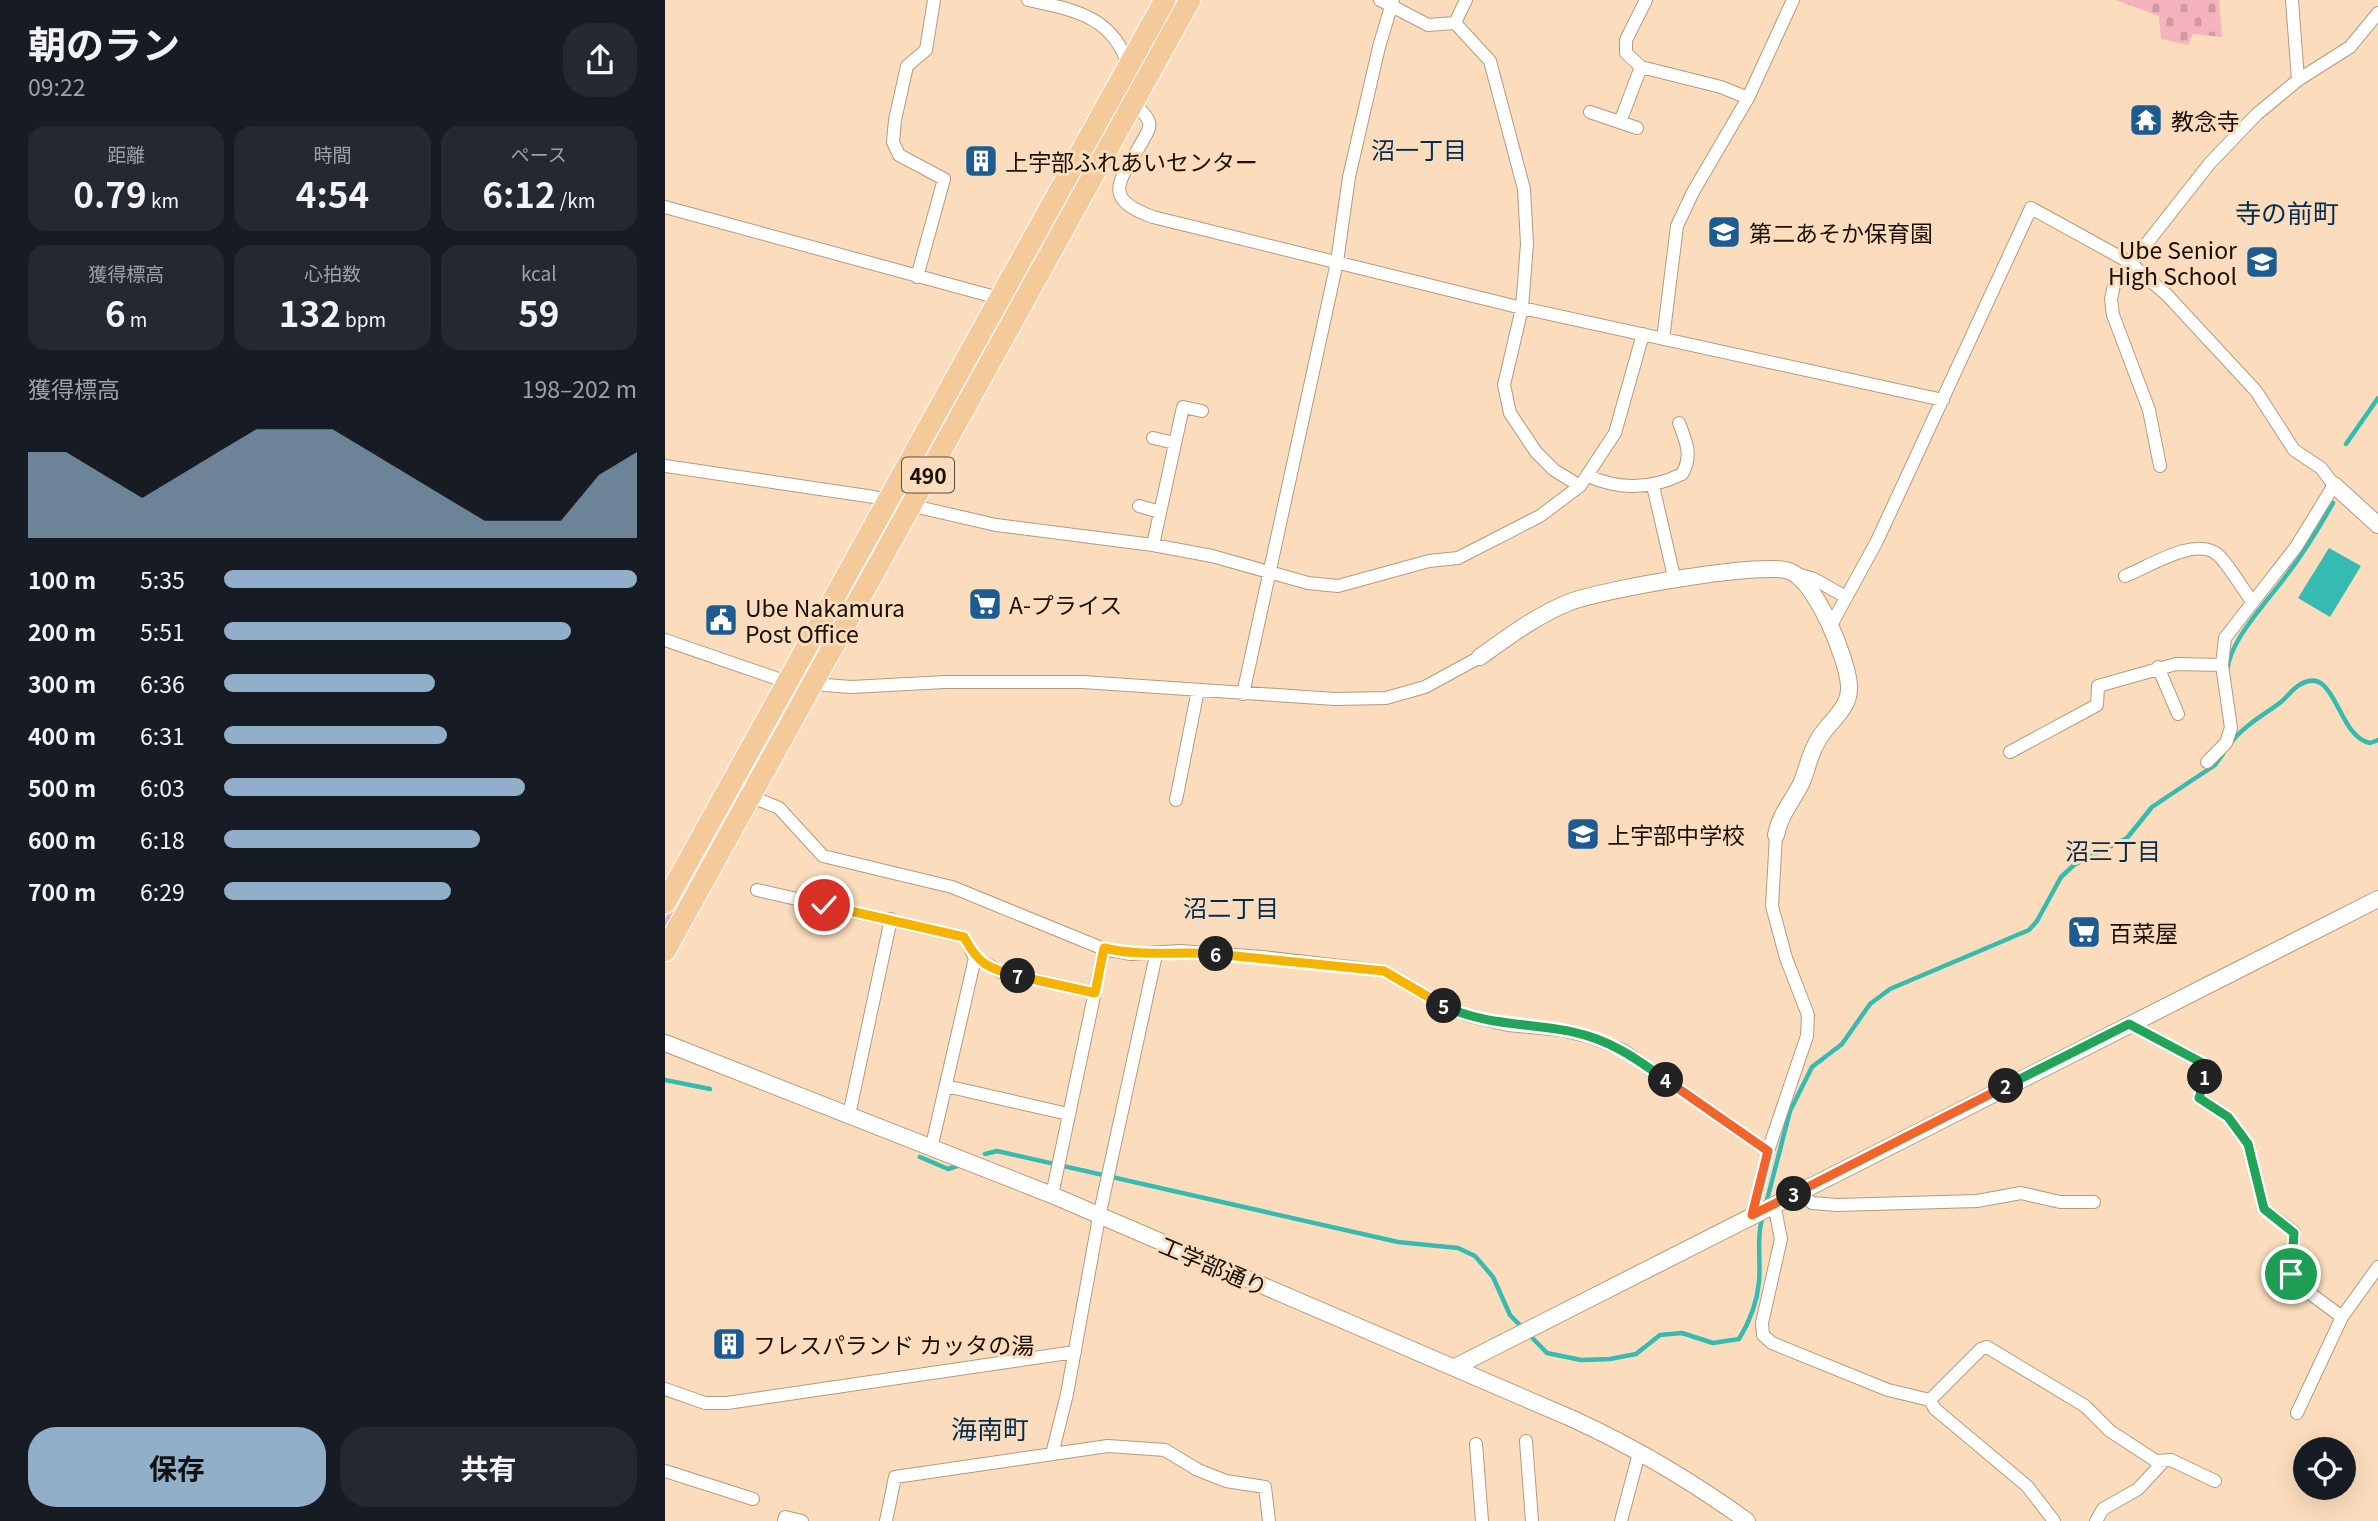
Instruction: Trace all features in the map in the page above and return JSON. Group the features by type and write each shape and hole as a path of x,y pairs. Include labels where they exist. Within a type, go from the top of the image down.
{"highway":[{"name":"490","path":"665,903 1165,0"},
{"name":"490","path":"665,951 1190,0"}],"street":[{"path":"917,277 944,179 899,155 893,142 907,66 926,50 934,0"},
{"path":"1028,0 1061,4 1100,21 1129,65 1133,103 1149,118 1150,124 1121,179 1121,201 1130,209 1153,217 1522,308 1943,400"},
{"path":"1455,23 1465,0"},
{"path":"1646,0 1626,40 1626,53 1641,67 1721,87 1748,98"},
{"path":"1663,339 1677,226 1693,192 1748,98 1793,0"},
{"path":"2292,0 2298,79"},
{"path":"1243,694 1337,262 1349,177 1388,2 1428,25 1455,23"},
{"path":"2160,466 2149,410 2113,315 2111,299 2114,285 2129,262 2210,163 2257,114 2298,79 2350,47 2378,13"},
{"path":"1455,23 1490,61 1524,189 1527,243 1522,308 1504,384 1510,413 1536,452 1554,470 1584,481 1618,484 1653,486 1682,474 1686,467 1688,447 1679,423"},
{"path":"1620,122 1641,67"},
{"path":"1590,112 1637,128"},
{"path":"665,207 1021,305"},
{"path":"1830,627 1877,541 2031,208 2129,262 2196,324 2256,391 2294,450 2321,468 2333,485 2378,525"},
{"path":"665,466 888,500 996,525 1153,545 1270,570 1308,583 1338,586 1429,561 1458,558 1540,516 1584,481 1615,433 1643,334"},
{"path":"1153,545 1183,407 1202,411"},
{"path":"1153,438 1175,443"},
{"path":"2207,762 2226,743 2231,728 2222,665 2225,638 2296,547 2333,485"},
{"path":"1653,486 1675,581"},
{"path":"1139,506 1160,512"},
{"path":"2125,576 2163,558 2206,549 2217,554 2253,601"},
{"path":"665,640 787,682 851,687 1006,681 1083,682 1335,699 1386,698 1425,687 1480,657 1526,625 1571,601 1675,581 1777,568 1814,579 1846,597"},
{"path":"1752,1215 1768,1151 1807,1036 1808,1015 1786,958 1772,906 1776,835 1780,817 1801,785 1816,743 1847,699 1849,686 1845,666 1830,627 1813,594 1797,574"},
{"path":"2010,752 2097,705 2098,687 2158,667 2176,664 2222,665"},
{"path":"2158,667 2178,714"},
{"path":"1176,800 1198,690"},
{"path":"730,788 779,808 823,856 952,887 1104,948 1130,954 1156,955 1180,951 1384,971 1446,1007 1469,1016 1508,1025 1562,1030 1590,1037 1623,1050 1768,1151"},
{"path":"757,890 964,937 975,958 1001,972 1095,993"},
{"path":"1455,1367 2378,900"},
{"path":"849,1115 891,919"},
{"path":"1052,1195 1104,948"},
{"path":"1052,1454 1075,1352 1099,1217 1156,955"},
{"path":"932,1146 975,958"},
{"path":"2129,1024 2208,1066 2199,1098 2228,1117 2248,1144 2264,1209 2294,1233 2291,1274 2296,1283 2342,1317"},
{"name":"工学部通り","path":"665,1043 1052,1195 1591,1427 1640,1453 1747,1521"},
{"path":"946,1086 1068,1114"},
{"path":"1797,1192 1812,1203 1837,1205 1965,1202 2021,1193 2060,1202 2094,1202"},
{"path":"1774,1204 1781,1239 1762,1323 1763,1335 1772,1343 1871,1383 1930,1400 1935,1409 2027,1486 2054,1521"},
{"path":"2297,1413 2342,1317 2373,1284 2378,1267"},
{"path":"1930,1400 1981,1349 1987,1348 2085,1406 2110,1431 2156,1461 2171,1460 2215,1481"},
{"path":"665,1388 705,1403 727,1403 1075,1352"},
{"path":"1526,1441 1532,1521"},
{"path":"1476,1444 1482,1521"},
{"path":"886,1521 895,1477 1108,1446 1165,1450 1207,1474 1265,1487 1269,1521"},
{"path":"1621,1521 1640,1453"},
{"path":"2096,1521 2103,1509 2138,1489 2163,1462"},
{"path":"665,1471 753,1499"},
{"path":"784,1521 785,1517 802,1521"}],"green space":[{"path":"2116,0 2219,0 2222,37 2193,34 2188,45 2161,39 2159,16"},
{"path":"1004,305 1010,309 914,484 908,481"},
{"path":"882,529 887,532 825,644 820,641"},
{"path":"731,801 738,804 665,926 665,919"}],"water":[{"path":"2329,548 2361,566 2330,617 2298,598"}],"waterway":[{"path":"2346,444 2378,398"},
{"path":"2228,667 2243,632 2299,559 2333,503"},
{"path":"2230,744 2247,726 2281,702 2295,688 2313,681 2322,684 2330,692 2350,728 2359,738 2370,743 2378,740"},
{"path":"1766,1204 1790,1111 1812,1067 1842,1044 1870,1004 1890,989 2029,930 2037,921 2061,877 2074,865 2127,838 2152,807 2215,765 2223,754"},
{"path":"665,1080 710,1089"},
{"path":"985,1154 997,1151 1398,1242 1458,1248 1475,1256 1493,1277 1510,1315 1547,1353 1581,1360 1610,1359 1636,1354 1660,1335 1682,1333 1713,1343 1739,1339 1750,1319 1757,1297 1763,1216"},
{"path":"920,1157 948,1169 957,1166"}],"place":[{"name":"教念寺","path":"2146,120"},
{"name":"上宇部ふれあいセンター","path":"981,161"},
{"name":"第二あそか保育園","path":"1724,232"},
{"name":"Ube Senior High School","path":"2262,262"},
{"name":"A-プライス","path":"985,604"},
{"name":"Ube Nakamura Post Office","path":"721,620"},
{"name":"上宇部中学校","path":"1583,834"},
{"name":"百菜屋","path":"2084,932"},
{"name":"フレスパランド カッタの湯","path":"729,1344"}],"district":[{"name":"沼一丁目","path":"1419,148"},
{"name":"寺の前町","path":"2287,211"},
{"name":"沼三丁目","path":"2113,849"},
{"name":"沼二丁目","path":"1231,906"},
{"name":"海南町","path":"990,1427"}],"route":[{"path":"824,905 964,937 975,958 1001,972 1095,993 1104,948 1130,954 1156,955 1180,951 1262,957 1384,971 1446,1007 1469,1016 1508,1025 1562,1030 1590,1037 1623,1050 1768,1151 1752,1215 2129,1024 2208,1066 2199,1098 2228,1117 2248,1144 2264,1209 2294,1233 2291,1274"}]}
